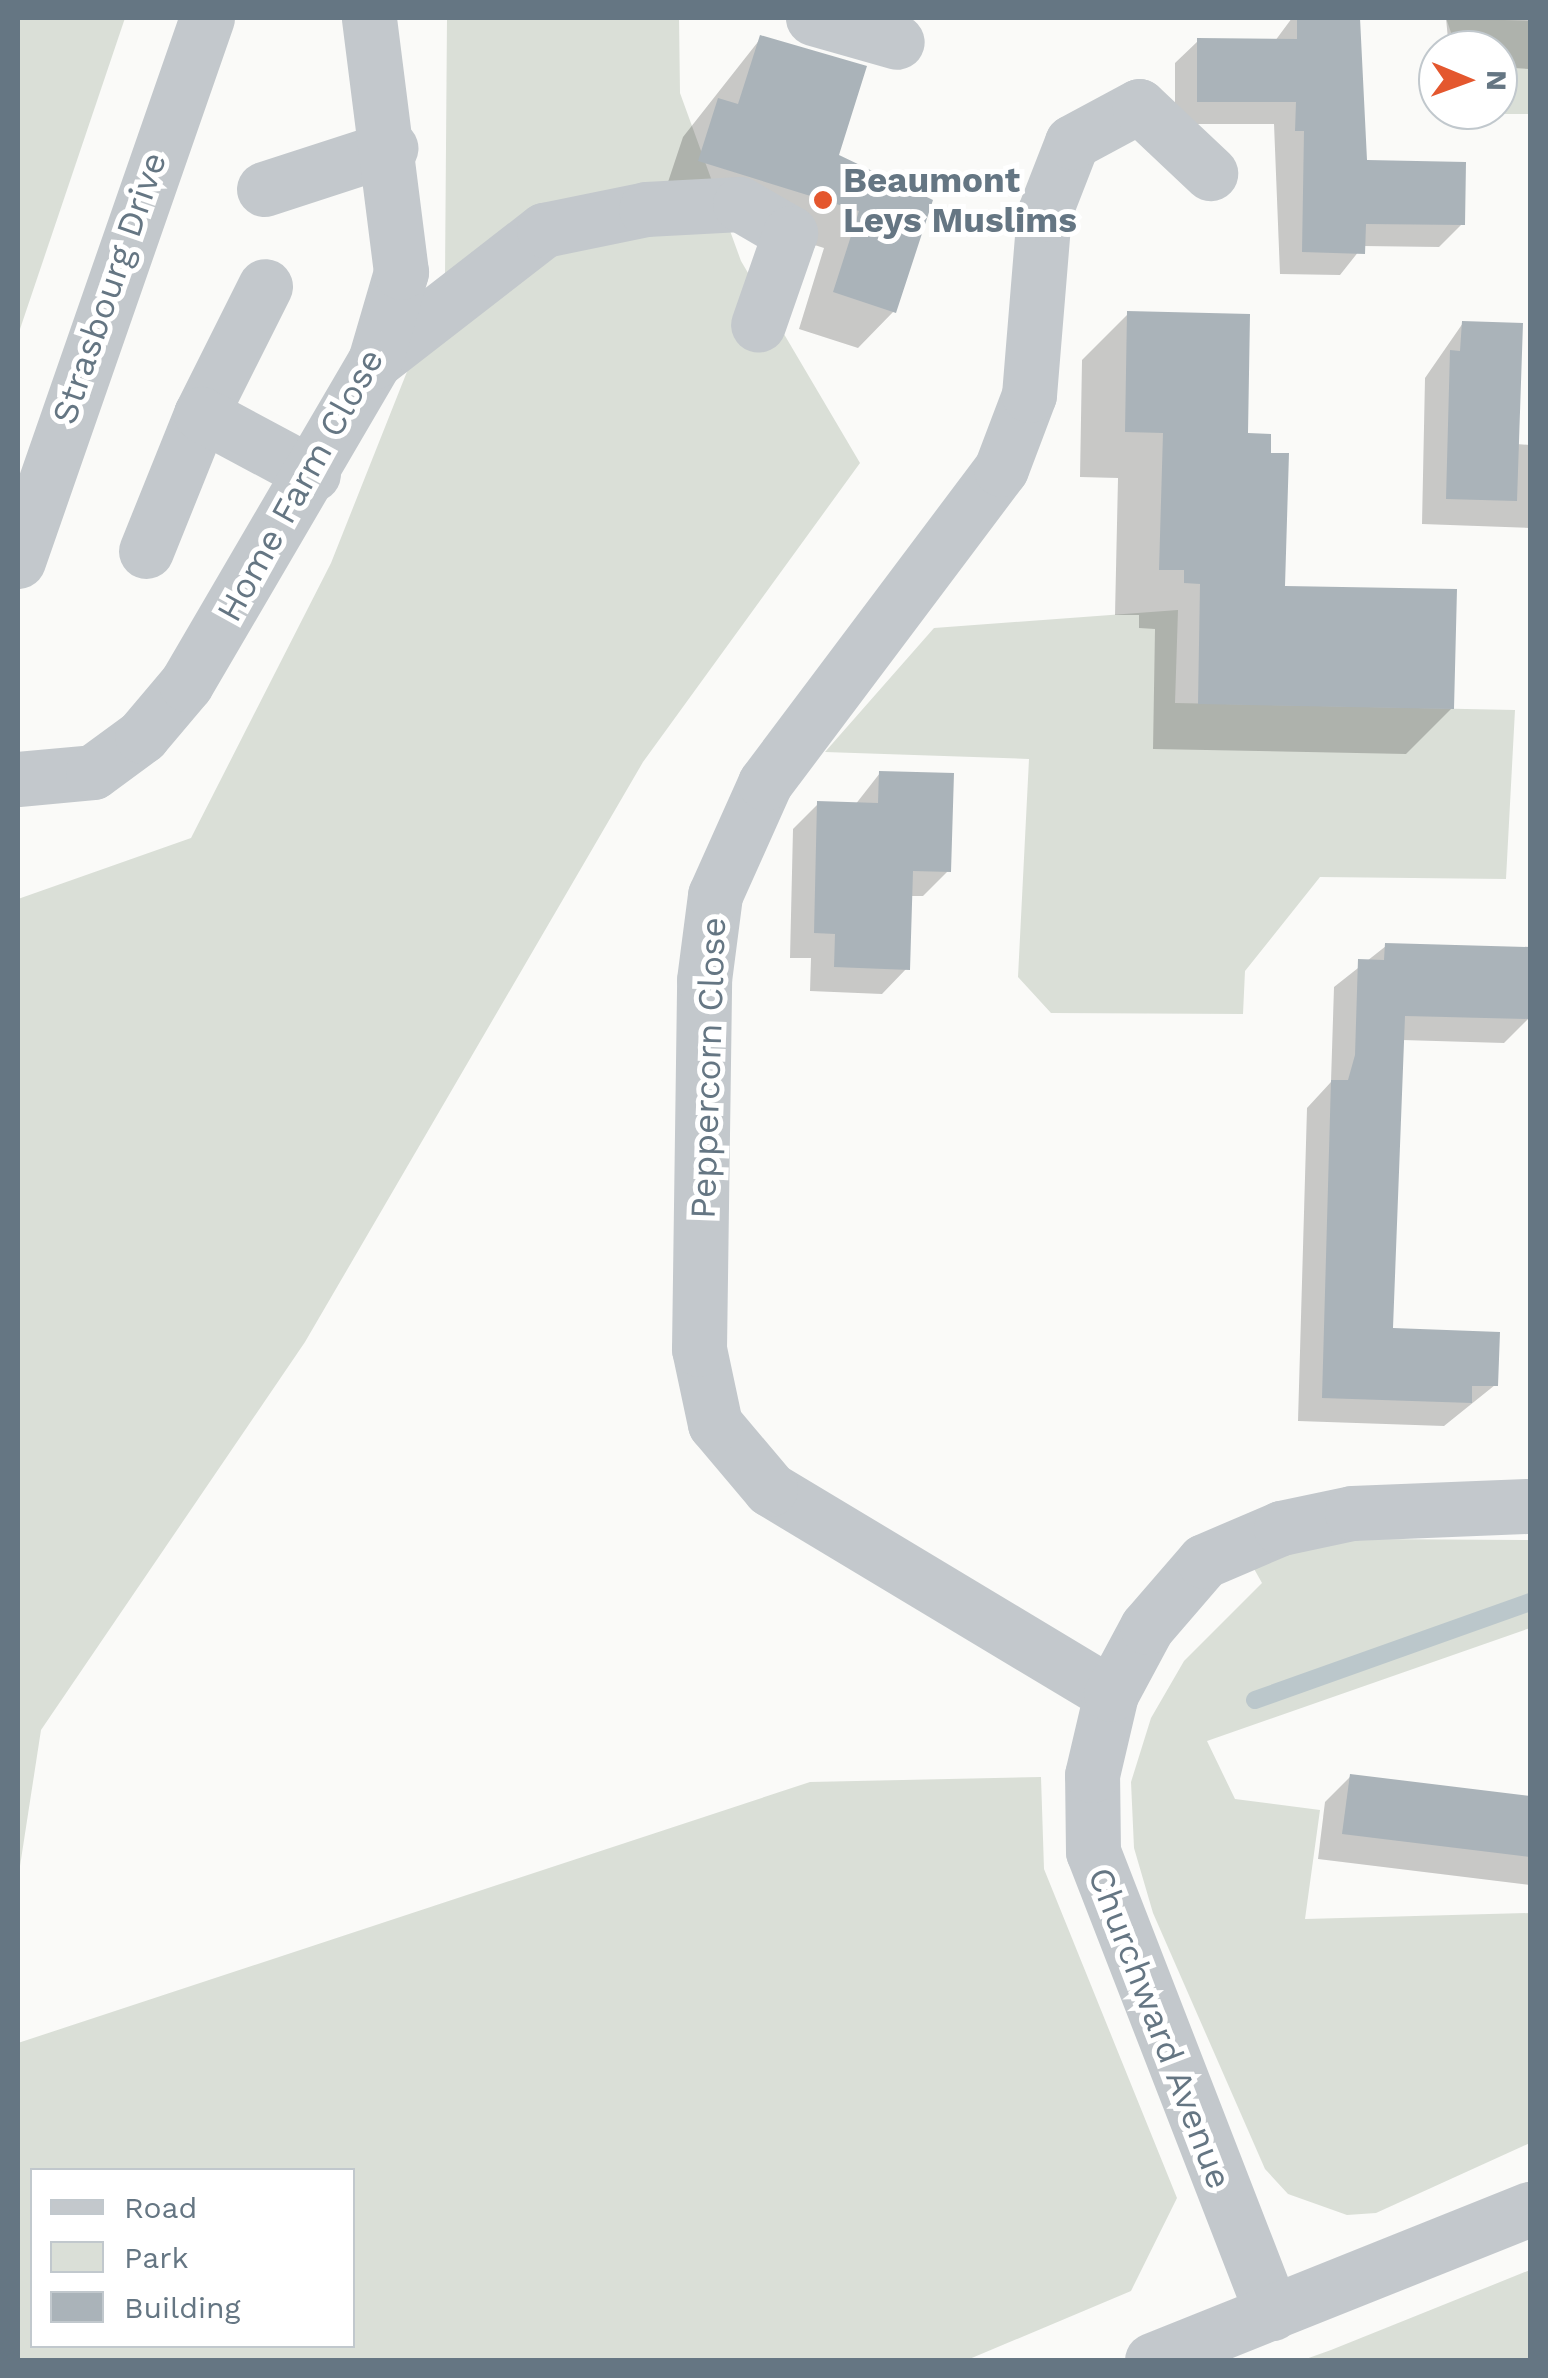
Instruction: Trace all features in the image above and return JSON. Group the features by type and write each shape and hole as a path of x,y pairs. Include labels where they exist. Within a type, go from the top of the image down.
{"street":[{"name":"Strasbourg Drive","path":"18,561 206,18"},
{"name":"Home Farm Close","path":"18,779 94,772 142,736 186,684 313,474 375,360 401,272 390,148 368,18"},
{"path":"813,18 897,42"},
{"name":"Peppercorn Close","path":"1111,1694 770,1490 715,1424 698,1349 704,980 715,895 765,783 1001,469 1029,395 1044,214 1072,142 1139,106 1210,174"},
{"path":"264,189 390,148"},
{"path":"375,360 544,230 646,209 740,204 790,233 758,324"},
{"path":"146,551 202,414 265,286"},
{"path":"202,414 313,474"},
{"name":"Churchward Avenue","path":"1272,2313 1092,1852 1092,1775 1111,1694 1147,1627 1204,1561 1281,1528 1352,1513 1530,1506"},
{"path":"1152,2360 1530,2209"}],"green space":[{"path":"18,18 125,18 18,335"},
{"path":"447,18 679,18 680,93 741,261 860,463 643,762 305,1342 41,1730 18,1879 18,899 191,838 331,563 445,276"},
{"path":"1446,18 1530,21 1530,114 1518,114 1518,30 1450,30"},
{"path":"1178,610 1175,703 1515,710 1506,879 1320,877 1245,971 1243,1014 1051,1013 1018,977 1029,759 825,752 934,628"},
{"path":"1360,1539 1530,1540 1530,1628 1207,1741 1235,1799 1320,1810 1305,1919 1530,1913 1530,2143 1376,2213 1347,2215 1288,2194 1265,2169 1153,1913 1134,1848 1131,1782 1151,1718 1184,1661 1262,1583 1253,1567 1282,1552"},
{"path":"1041,1777 1044,1869 1177,2198 1131,2291 967,2360 18,2360 18,2043 810,1782"},
{"path":"1530,2270 1530,2360 1303,2360 1331,2350"}],"building":[{"path":"1297,18 1360,18 1367,160 1466,162 1465,225 1366,224 1365,254 1302,252 1304,131 1295,131 1296,102 1197,102 1197,38 1297,39"},
{"path":"760,35 867,66 839,155 933,200 896,313 833,292 859,211 698,161 718,98 738,104"},
{"path":"1127,311 1250,314 1248,433 1271,434 1271,453 1289,453 1285,586 1457,589 1454,709 1198,704 1200,584 1184,583 1184,570 1159,570 1163,433 1125,432"},
{"path":"1462,321 1523,323 1517,501 1446,499 1450,350 1460,351"},
{"path":"879,771 954,773 951,872 913,871 910,970 834,967 835,934 814,933 817,801 878,803"},
{"path":"1385,943 1530,947 1530,1019 1405,1016 1393,1328 1500,1332 1498,1386 1472,1386 1472,1403 1322,1398 1331,1080 1348,1080 1355,1055 1358,959 1384,960"},
{"path":"1350,1774 1530,1796 1530,1857 1342,1834"}],"waterway":[{"path":"1255,1700 1530,1602"}],"place":[{"name":"Beaumont Leys Muslims","path":"823,200"}]}
